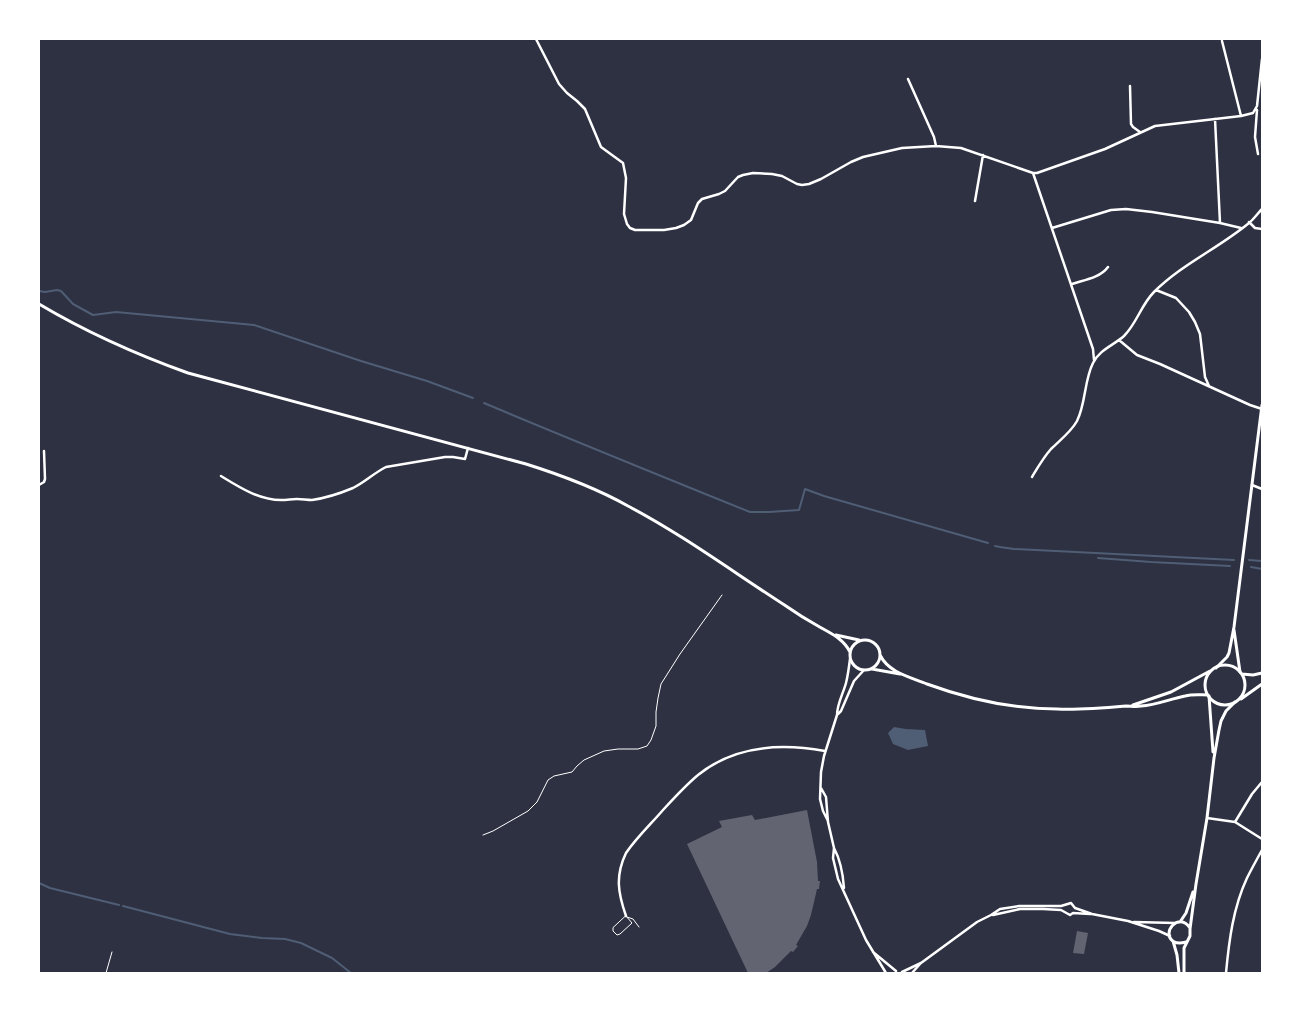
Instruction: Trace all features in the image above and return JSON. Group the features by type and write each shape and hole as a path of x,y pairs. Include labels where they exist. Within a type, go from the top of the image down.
{"main road":[{"path":"39,304 82,329 138,355 188,373 468,448 550,472 591,488 627,505 673,532 817,626 833,634 844,642 850,652"},
{"path":"1214,758 1206,681 1208,675 1229,653 1261,430 1262,405"},
{"path":"1184,973 1184,948 1190,936 1214,758 1221,721 1226,711 1241,698 1245,688 1234,626"},
{"path":"833,634 860,640 867,639 874,642 888,666 903,675"},
{"path":"860,640 853,644 850,652 850,659 855,667 903,675 967,696 1026,707 1099,709 1140,706 1193,695 1208,696 1222,705 1236,702 1262,684"},
{"path":"870,669 878,662 880,655"},
{"path":"1128,706 1172,692 1223,665 1234,668 1241,673 1253,675 1262,673"},
{"path":"1180,922 1186,912 1196,884"},
{"path":"1179,973 1177,955 1170,936 1170,929 1175,923 1180,922 1186,923 1190,929"},
{"path":"1173,941 1179,944 1186,941"}],"street":[{"path":"536,39 562,89 585,109 601,147 623,163 626,178 624,214 627,224 635,230 664,230 680,227 691,220 698,202 702,199 725,191 738,177 753,173 772,174 782,176 797,184 809,184 851,162 872,154 902,148 936,146 961,148 1037,173 1105,149 1155,126 1241,116 1253,113 1257,106"},
{"path":"1222,41 1241,116"},
{"path":"1258,154 1255,137 1262,59"},
{"path":"908,79 936,146"},
{"path":"1130,86 1132,124 1140,132"},
{"path":"1215,119 1220,223"},
{"path":"975,201 982,155"},
{"path":"1033,173 1072,284 1093,349 1094,360"},
{"path":"1052,228 1111,210 1126,209 1220,223 1241,228"},
{"path":"1032,477 1041,461 1073,427 1077,420 1081,410 1088,375 1094,360 1101,352 1119,340 1128,330 1156,290 1249,222 1262,209"},
{"path":"1249,222 1254,228 1262,229"},
{"path":"1072,284 1100,275 1108,267"},
{"path":"1156,290 1176,298 1189,312 1195,322 1200,334 1205,376 1210,387"},
{"path":"1119,340 1137,355 1262,409"},
{"path":"221,476 238,486 270,499 314,500 363,483 386,467 445,457 465,459 468,448"},
{"path":"39,485 46,479 44,451"},
{"path":"1252,485 1262,489"},
{"path":"844,890 839,858 834,848 820,799 825,751 837,715 837,708 846,685 850,659"},
{"path":"837,715 841,711 854,680 864,670"},
{"path":"626,916 621,903 618,881 622,861 631,846 647,827 698,775 725,758 757,748 786,747 825,751"},
{"path":"1235,822 1252,794 1262,782"},
{"path":"821,788 826,797 828,822"},
{"path":"1207,818 1235,822 1262,839"},
{"path":"834,848 833,858 838,879 872,951 886,973"},
{"path":"1226,973 1230,936 1237,905 1247,878 1262,850"},
{"path":"872,951 896,971 903,973 921,963 977,922 1000,908 1011,906 1061,906 1071,903 1075,908 1092,914"},
{"path":"1064,911 1065,905"},
{"path":"1073,913 1075,908"},
{"path":"991,915 1020,909 1064,911 1068,915 1073,913 1092,914 1128,922 1170,936"},
{"path":"1128,922 1175,923"},
{"path":"912,973 921,963"},
{"path":"891,973 896,971"}],"lane":[{"path":"626,916 632,923 617,935 613,928 626,916"},
{"path":"626,916 633,919 639,927"}],"path":[{"path":"483,835 493,832 528,810 537,802 548,780 554,776 572,772 584,760 604,751 638,749 647,746 656,726 656,712 661,684 722,595"},
{"path":"106,973 112,952"}],"water":[{"path":"894,727 925,730 928,746 908,750 893,744 888,733"}],"building":[{"path":"807,810 817,862 818,881 820,881 811,915 796,945 798,946 793,952 791,951 766,973 748,973 687,844 722,827 719,821 752,815 755,820"},
{"path":"1077,931 1088,933 1084,954 1073,953"}],"waterway":[{"path":"39,291 61,291 73,304 93,315 116,312 254,325 427,381 473,398"},
{"path":"484,403 750,512 799,510 805,489 988,543"},
{"path":"995,546 1014,549 1234,560"},
{"path":"1098,558 1230,566"},
{"path":"1249,560 1262,561"},
{"path":"1251,567 1262,569"},
{"path":"39,883 50,888 119,905"},
{"path":"123,906 230,934 285,939 301,943 332,958 351,973"}]}
